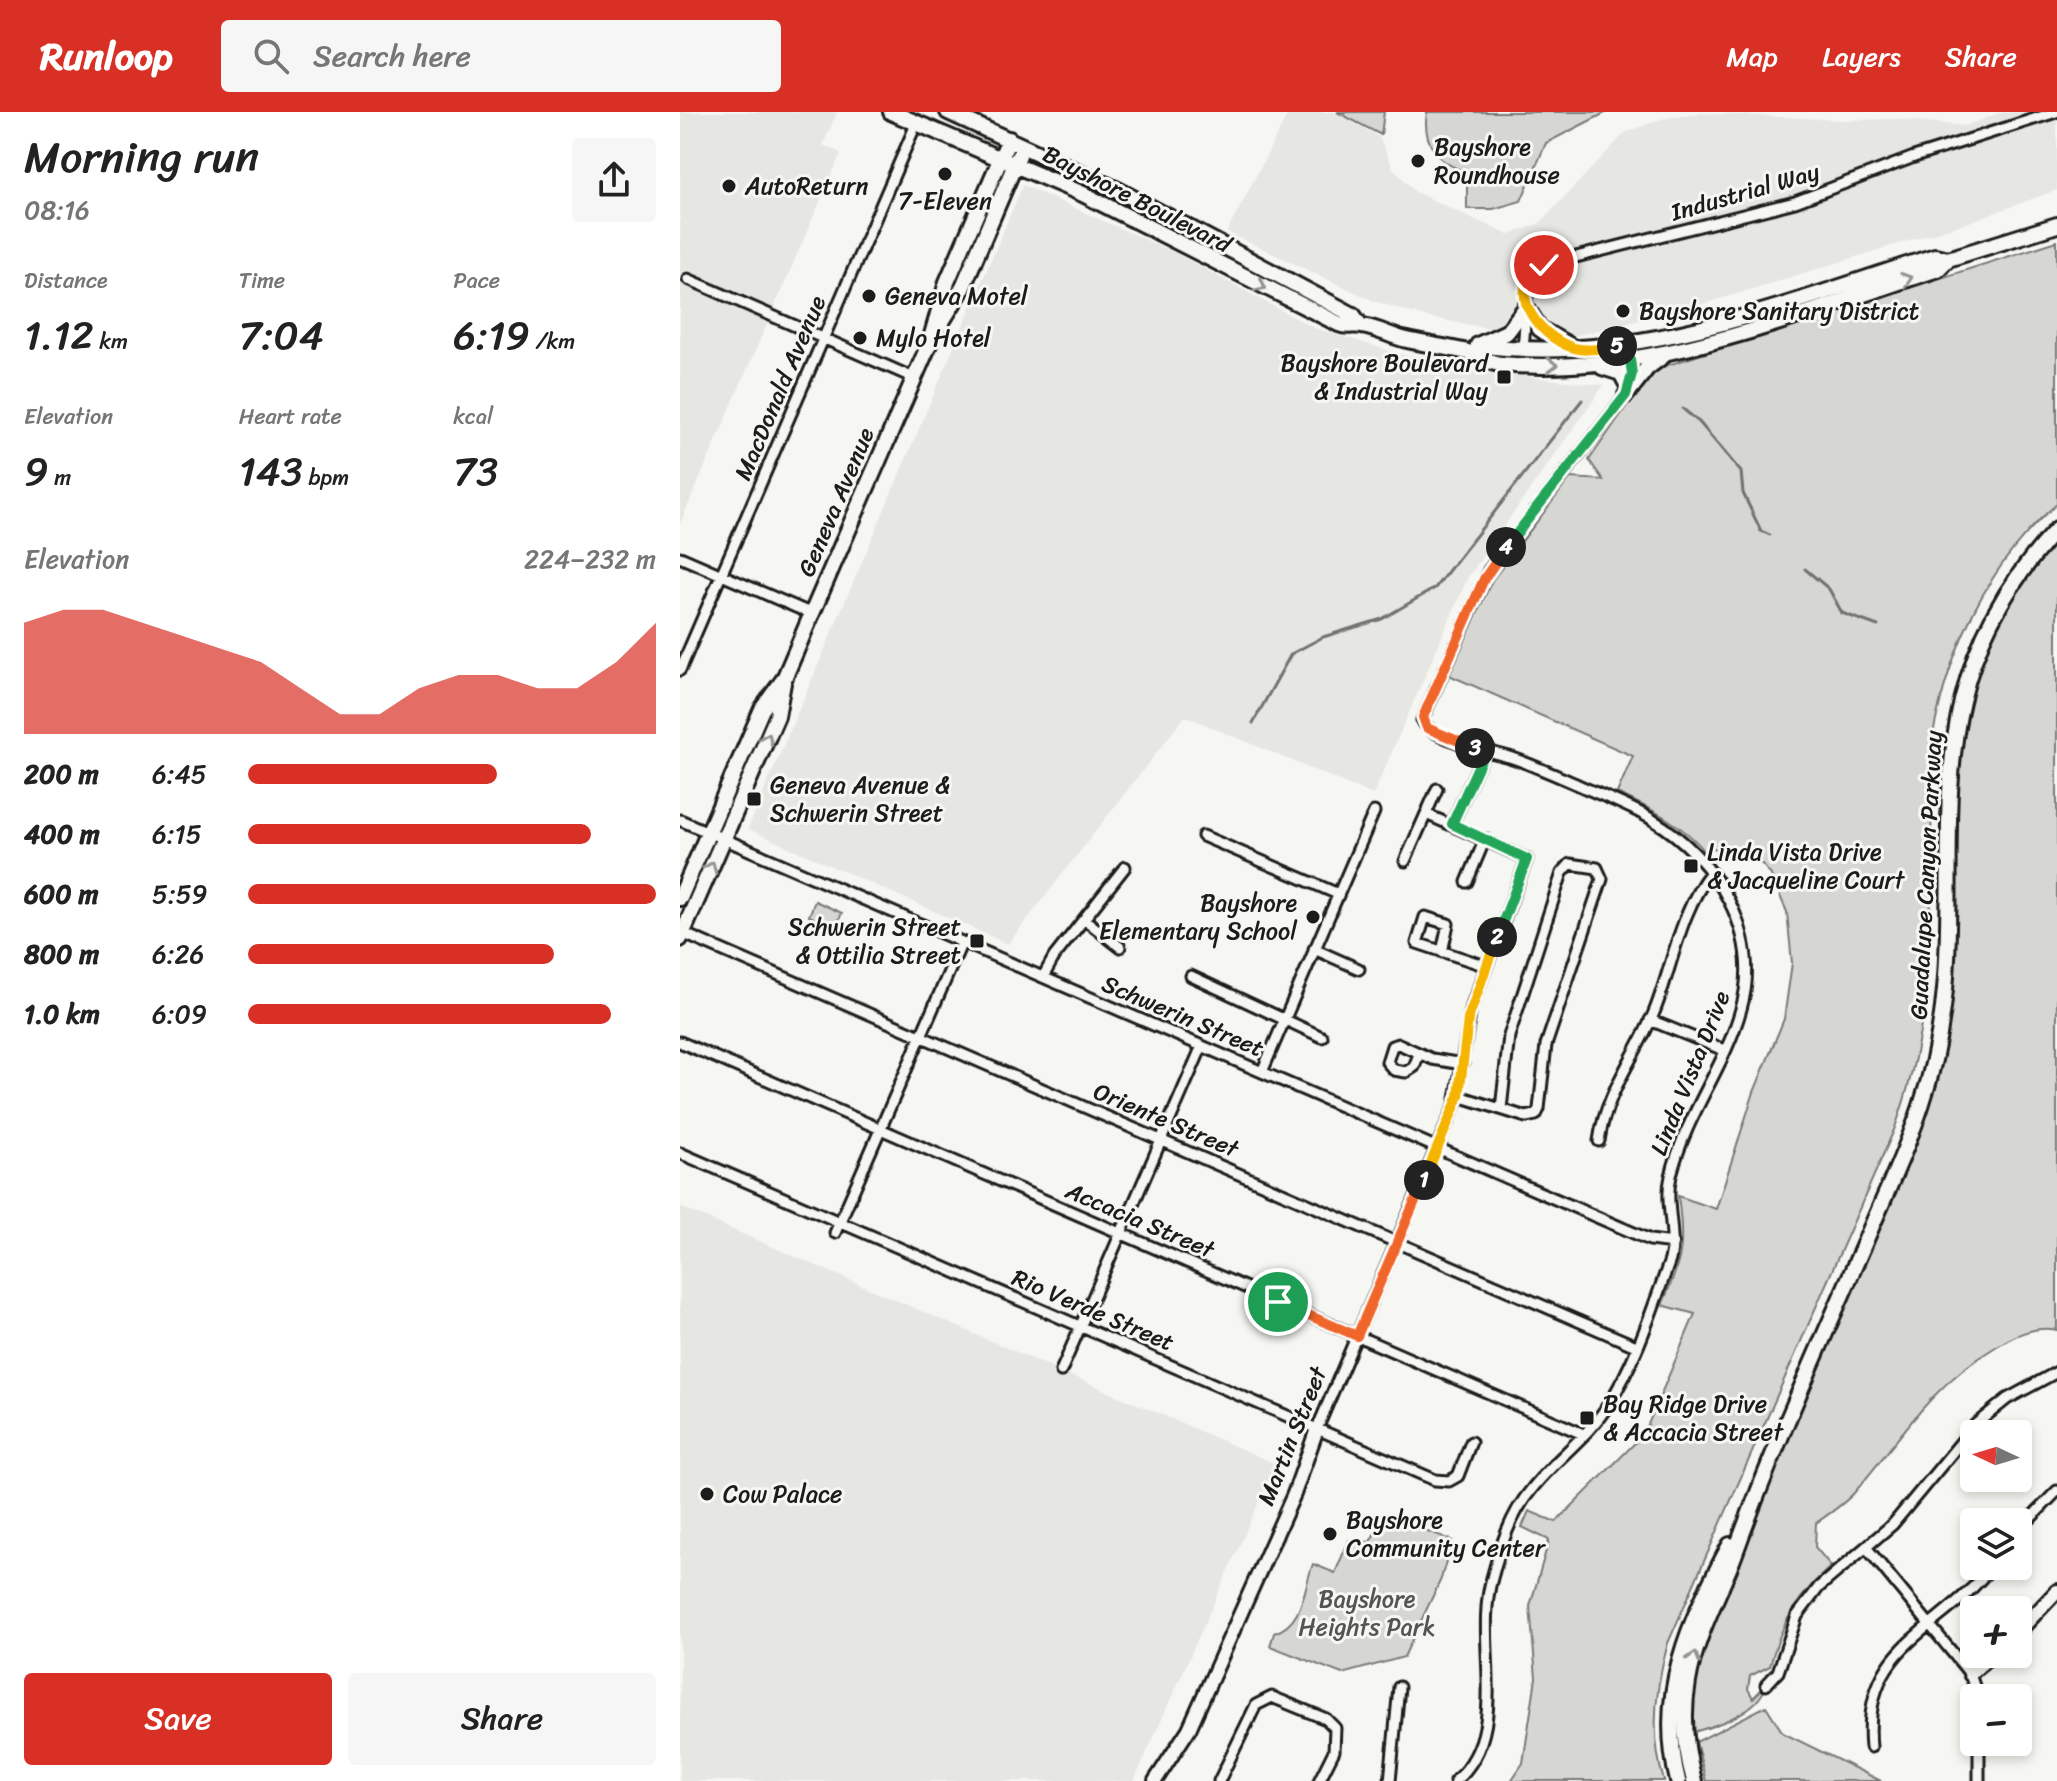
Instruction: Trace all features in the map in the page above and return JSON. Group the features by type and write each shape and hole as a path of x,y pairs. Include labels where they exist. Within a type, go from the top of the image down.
{"main road":[{"name":"Bayshore Boulevard","path":"891,112 1016,163 1348,328 1360,325 1468,352 1485,346 1522,358 1672,350 1739,333 1938,269 1948,259 2057,225"},
{"name":"Bayshore Boulevard","path":"948,112 1118,190 1353,315 1360,325"},
{"name":"Geneva Avenue","path":"930,342 947,282 1009,139"},
{"name":"Geneva Avenue","path":"681,935 777,716 784,679 914,378 930,342 962,289 1024,145"},
{"name":"Bayshore Boulevard","path":"1629,352 1935,256 1948,259"},
{"path":"1468,352 1507,332 1526,307 1540,329 1581,357 1621,373 1627,392"},
{"path":"1627,392 1647,368 1672,350"},
{"name":"Guadalupe Canyon Parkway","path":"1694,1781 1685,1720 1691,1664 1752,1502 1924,1097 1936,1052 1944,997 1948,790 1957,714 1974,659 1998,607 2030,559 2057,529"},
{"name":"Geneva Avenue","path":"680,898 762,709 784,679"},
{"name":"Guadalupe Canyon Parkway","path":"1678,1781 1670,1723 1677,1660 1694,1613 1752,1502"}],"street":[{"name":"Industrial Way","path":"1522,358 1530,277 1544,265 1795,202 1909,159 2056,112"},
{"name":"MacDonald Avenue","path":"680,670 917,122"},
{"path":"688,279 914,378"},
{"path":"1627,392 1629,352"},
{"name":"Linda Vista Drive","path":"1455,1781 1472,1763 1481,1742 1488,1682 1487,1603 1506,1536 1529,1492 1607,1407 1636,1346 1666,1272 1673,1243 1671,1176 1695,1108 1742,1008 1745,952 1737,918 1711,872 1680,839 1641,813 1423,723 1489,570 1627,392"},
{"path":"680,557 812,614"},
{"path":"1452,824 1485,751"},
{"path":"1405,861 1437,789"},
{"path":"1262,1072 1374,812"},
{"name":"Martin Street","path":"1155,1781 1189,1729 1294,1494 1317,1429 1459,1096 1468,1019 1527,859 1426,814"},
{"name":"Schwerin Street","path":"680,820 1650,1240 1673,1243"},
{"path":"1203,836 1338,894"},
{"path":"1467,882 1485,839"},
{"path":"1459,1096 1526,1117 1536,1115 1546,1045 1602,879 1597,868 1570,864 1562,873 1562,882 1509,1036 1501,1109"},
{"path":"1043,977 1054,957 1125,867"},
{"path":"1599,1141 1611,1096 1650,1020 1677,941 1699,888 1711,872"},
{"path":"1084,919 1120,947"},
{"name":"Oriente Street","path":"681,935 1636,1346"},
{"path":"835,1233 962,942"},
{"path":"1314,949 1359,969"},
{"path":"1442,952 1486,966"},
{"path":"1191,976 1322,1037"},
{"path":"1650,1020 1724,1050"},
{"name":"Accacia Street","path":"680,1042 1583,1434"},
{"path":"1061,1371 1202,1046"},
{"path":"1419,1054 1463,1064"},
{"name":"Rio Verde Street","path":"680,1153 1444,1481 1458,1476 1471,1442"},
{"path":"1766,1685 1778,1672 1790,1631 1807,1602 1893,1524 1976,1424 2007,1399 2057,1372"},
{"path":"2032,1517 2057,1491"},
{"path":"1866,1547 1970,1674 1973,1684"},
{"path":"1871,1747 1869,1723 1885,1666 1977,1580"},
{"path":"2032,1617 2057,1591"},
{"path":"1970,1674 1977,1668"},
{"path":"1390,1781 1388,1765 1399,1687"},
{"path":"1219,1781 1256,1705 1272,1697 1326,1719 1335,1728 1334,1751 1319,1781"},
{"path":"1979,1756 1979,1781"}],"shaded area":[{"path":"680,112 837,112 823,145 841,153 680,524"},
{"path":"1289,112 1334,112 1379,137 1393,168 1415,192 1509,235 1540,223 1625,133 1661,119 1700,113 1842,120 1899,119 1965,126 2002,112 2057,112 2057,190 1966,223 1694,307 1569,337 1425,317 1374,301 1227,232"},
{"path":"1023,185 1173,252 1314,328 1450,369 1604,385 1468,577 1373,795 1185,716 1008,944 748,829"},
{"name":"Cow Palace","path":"680,1207 1276,1464 1134,1781 680,1781"}],"green space":[{"path":"1337,112 1384,112 1381,135"},
{"path":"1427,112 1607,112 1546,143 1521,201 1493,209 1467,209 1467,171 1447,163 1434,150 1427,133"},
{"path":"2057,241 2057,504 2032,527 1991,581 1974,611 1948,674 1932,740 1930,938 1919,1036 1909,1083 1894,1130 1668,1643 1656,1712 1657,1747 1664,1781 1511,1781 1523,1763 1536,1678 1530,1606 1549,1540 1522,1527 1529,1511 1556,1522 1644,1434 1695,1314 1662,1305 1680,1252 1678,1196 1716,1209 1754,1092 1784,1019 1792,963 1787,912 1771,875 1762,864 1714,848 1707,854 1677,826 1617,793 1633,756 1449,675 1491,582 1570,478 1603,480 1589,460 1652,370"},
{"path":"2057,529 2057,1330 2040,1329 2024,1333 1971,1363 1934,1396 1854,1493 1816,1523 1815,1547 1831,1566 1792,1611 1770,1666 1750,1676 1748,1689 1753,1698 1766,1685 1762,1695 1733,1718 1685,1734 1688,1683 1908,1141 1936,1052 1949,771 1989,624"},
{"path":"815,901 842,913 835,928 809,916"},
{"name":"Bayshore Heights Park","path":"1390,1517 1452,1540 1441,1579 1404,1657 1342,1674 1270,1646 1274,1633 1284,1628 1297,1614 1313,1564 1335,1573 1349,1540 1370,1542 1380,1523 1386,1526"},
{"path":"1766,1706 1783,1733 1881,1781 1706,1781 1696,1742"}],"waterway":[{"path":"1253,723 1291,654 1323,637 1382,619 1435,588 1582,400"},
{"path":"1683,409 1699,422 1741,472 1743,493 1761,531 1770,535"},
{"path":"1805,569 1829,589 1842,613 1878,626"}],"place":[{"name":"Bayshore Roundhouse","path":"1418,161"},
{"name":"7-Eleven","path":"945,174"},
{"name":"AutoReturn","path":"729,186"},
{"name":"Geneva Motel","path":"869,296"},
{"name":"Bayshore Sanitary District","path":"1623,311"},
{"name":"Mylo Hotel","path":"860,338"},
{"name":"Bayshore Boulevard & Industrial Way","path":"1504,377"},
{"name":"Geneva Avenue & Schwerin Street","path":"754,799"},
{"name":"Linda Vista Drive & Jacqueline Court","path":"1691,866"},
{"name":"Bayshore Elementary School","path":"1313,917"},
{"name":"Schwerin Street & Ottilia Street","path":"977,941"},
{"name":"Bay Ridge Drive & Accacia Street","path":"1587,1418"},
{"name":"Cow Palace","path":"707,1494"},
{"name":"Bayshore Community Center","path":"1330,1534"}],"route":[{"path":"1278,1302 1357,1336 1459,1096 1471,1008 1527,859 1452,824 1485,751 1427,728 1422,720 1489,570 1626,395 1631,381 1628,345 1580,350 1548,336 1533,320 1526,307 1527,288 1532,273 1544,265"}]}
